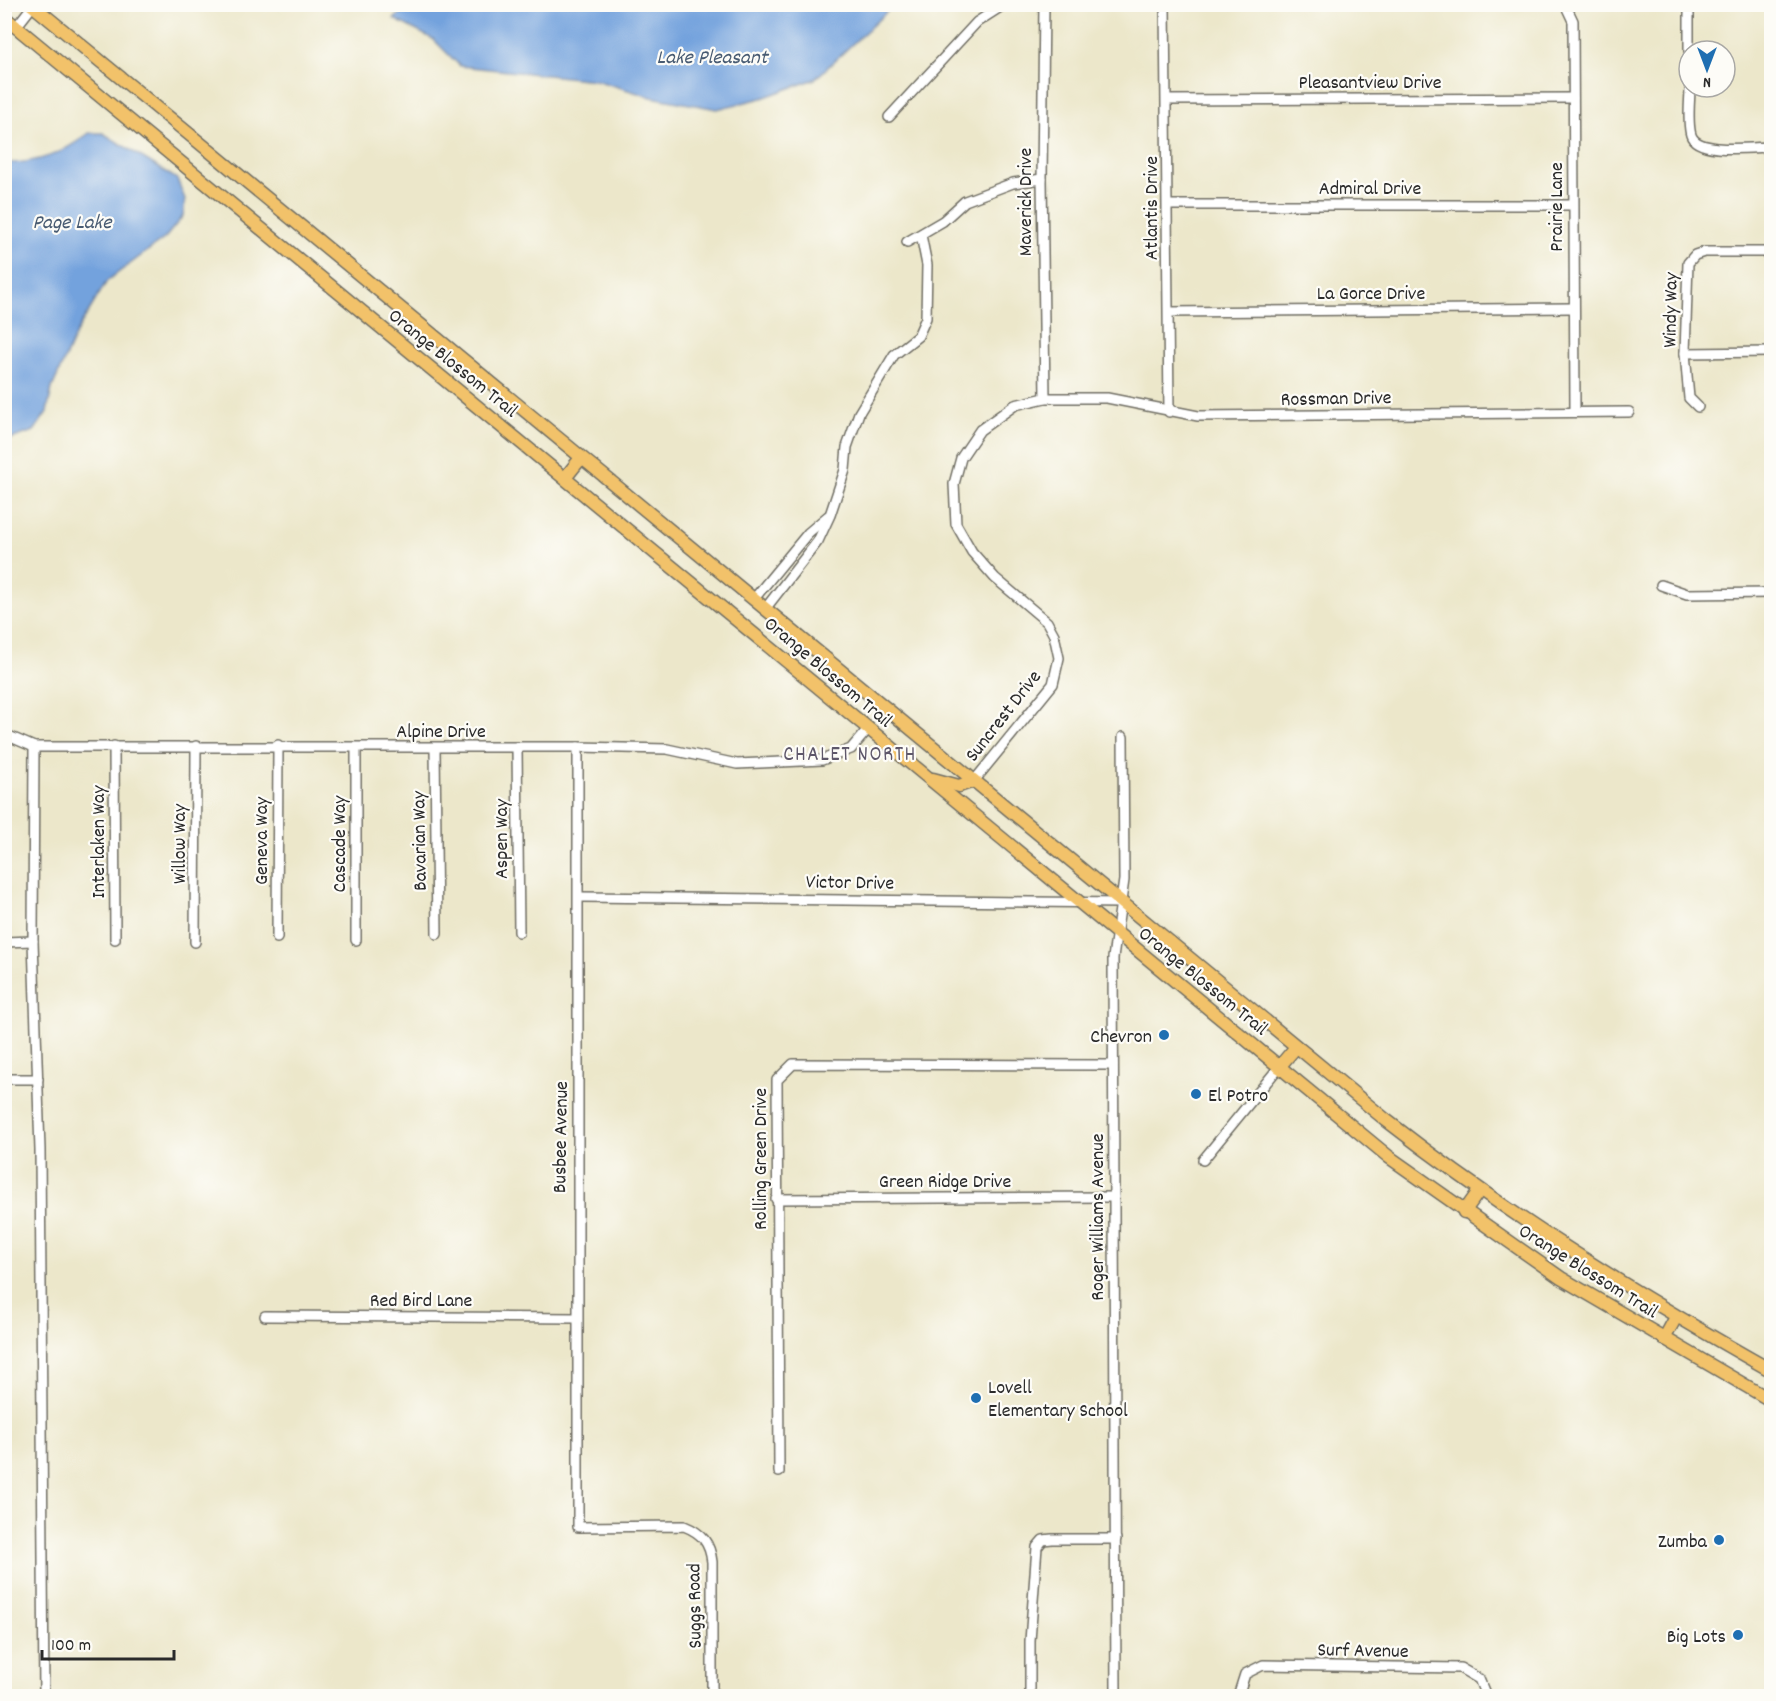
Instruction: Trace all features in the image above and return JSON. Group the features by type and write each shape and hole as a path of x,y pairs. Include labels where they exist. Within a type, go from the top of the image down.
{"main road":[{"name":"Orange Blossom Trail","path":"33,5 1296,1047 1479,1191 1574,1255 1676,1317 1772,1371"},
{"name":"Orange Blossom Trail","path":"4,17 1389,1157 1464,1212 1562,1278 1664,1340 1772,1401"},
{"path":"565,478 581,458"},
{"path":"927,777 958,786 974,781"},
{"path":"1279,1067 1296,1047"},
{"path":"1464,1212 1479,1191"},
{"path":"1664,1340 1676,1317"}],"street":[{"path":"889,117 977,22 1005,4"},
{"name":"Maverick Drive","path":"1044,4 1041,180 1045,398"},
{"name":"Atlantis Drive","path":"1165,4 1169,205 1169,412"},
{"name":"Prairie Lane","path":"1565,4 1573,21 1572,205 1575,412"},
{"path":"1689,4 1689,39"},
{"path":"16,27 33,5"},
{"name":"Pleasantview Drive","path":"1167,100 1573,98"},
{"path":"1690,99 1690,135 1695,142 1705,148 1772,147"},
{"path":"907,242 943,221 965,201 1003,186 1041,180"},
{"name":"Admiral Drive","path":"1169,205 1572,205"},
{"path":"765,609 818,541 830,515 845,470 847,447 859,413 894,356 918,336 927,318 927,265 921,235"},
{"name":"Windy Way","path":"1698,407 1689,398 1685,352 1688,263 1695,255 1704,252 1772,252"},
{"name":"La Gorce Drive","path":"1169,312 1573,308"},
{"path":"1685,352 1772,352"},
{"name":"Rossman Drive","path":"1045,398 1107,398 1198,416 1629,412"},
{"name":"Suncrest Drive","path":"974,781 1053,684 1059,651 1047,622 995,578 972,552 956,524 954,484 961,458 980,430 1015,405 1045,398"},
{"path":"753,600 808,533 830,515"},
{"path":"1661,585 1687,594 1772,593"},
{"name":"Alpine Drive","path":"4,734 34,747 668,749 737,764 822,760 851,749 868,729"},
{"name":"Roger Williams Avenue","path":"1116,1696 1113,958 1124,880 1124,737"},
{"name":"Interlaken Way","path":"114,746 115,939"},
{"name":"Willow Way","path":"195,942 196,746"},
{"name":"Geneva Way","path":"277,938 278,746"},
{"path":"34,747 33,941 38,1079 44,1696"},
{"name":"Aspen Way","path":"517,747 519,932"},
{"name":"Busbee Avenue","path":"578,747 580,897 578,1527"},
{"name":"Cascade Way","path":"356,748 356,940"},
{"name":"Bavarian Way","path":"435,748 437,934"},
{"name":"Victor Drive","path":"580,897 1121,903"},
{"path":"4,942 33,941"},
{"name":"Rolling Green Drive","path":"779,1472 777,1080 793,1064 1113,1065"},
{"path":"1203,1160 1279,1067"},
{"path":"4,1079 38,1079"},
{"name":"Green Ridge Drive","path":"776,1199 1114,1197"},
{"name":"Red Bird Lane","path":"265,1316 577,1318"},
{"name":"Suggs Road","path":"578,1527 684,1526 696,1531 704,1539 711,1551 712,1562 712,1696"},
{"path":"1030,1696 1030,1641 1037,1547 1043,1540 1052,1539 1116,1539"},
{"name":"Surf Avenue","path":"1238,1696 1245,1674 1263,1665 1460,1668 1479,1678 1486,1696"}],"water":[{"name":"Lake Pleasant","path":"411,4 894,5 815,79 762,98 717,109 651,97 595,80 460,66 433,39 394,19"},
{"name":"Page Lake","path":"89,133 103,133 177,179 185,199 183,216 165,238 107,281 77,331 52,388 47,412 34,431 5,441 5,163 17,163 50,156 69,147"}],"place":[{"name":"Chevron","path":"1164,1035"},
{"name":"El Potro","path":"1196,1094"},
{"name":"Lovell Elementary School","path":"976,1398"},
{"name":"Zumba","path":"1719,1540"},
{"name":"Big Lots","path":"1738,1635"}],"district":[{"name":"CHALET NORTH","path":"850,753"}]}
